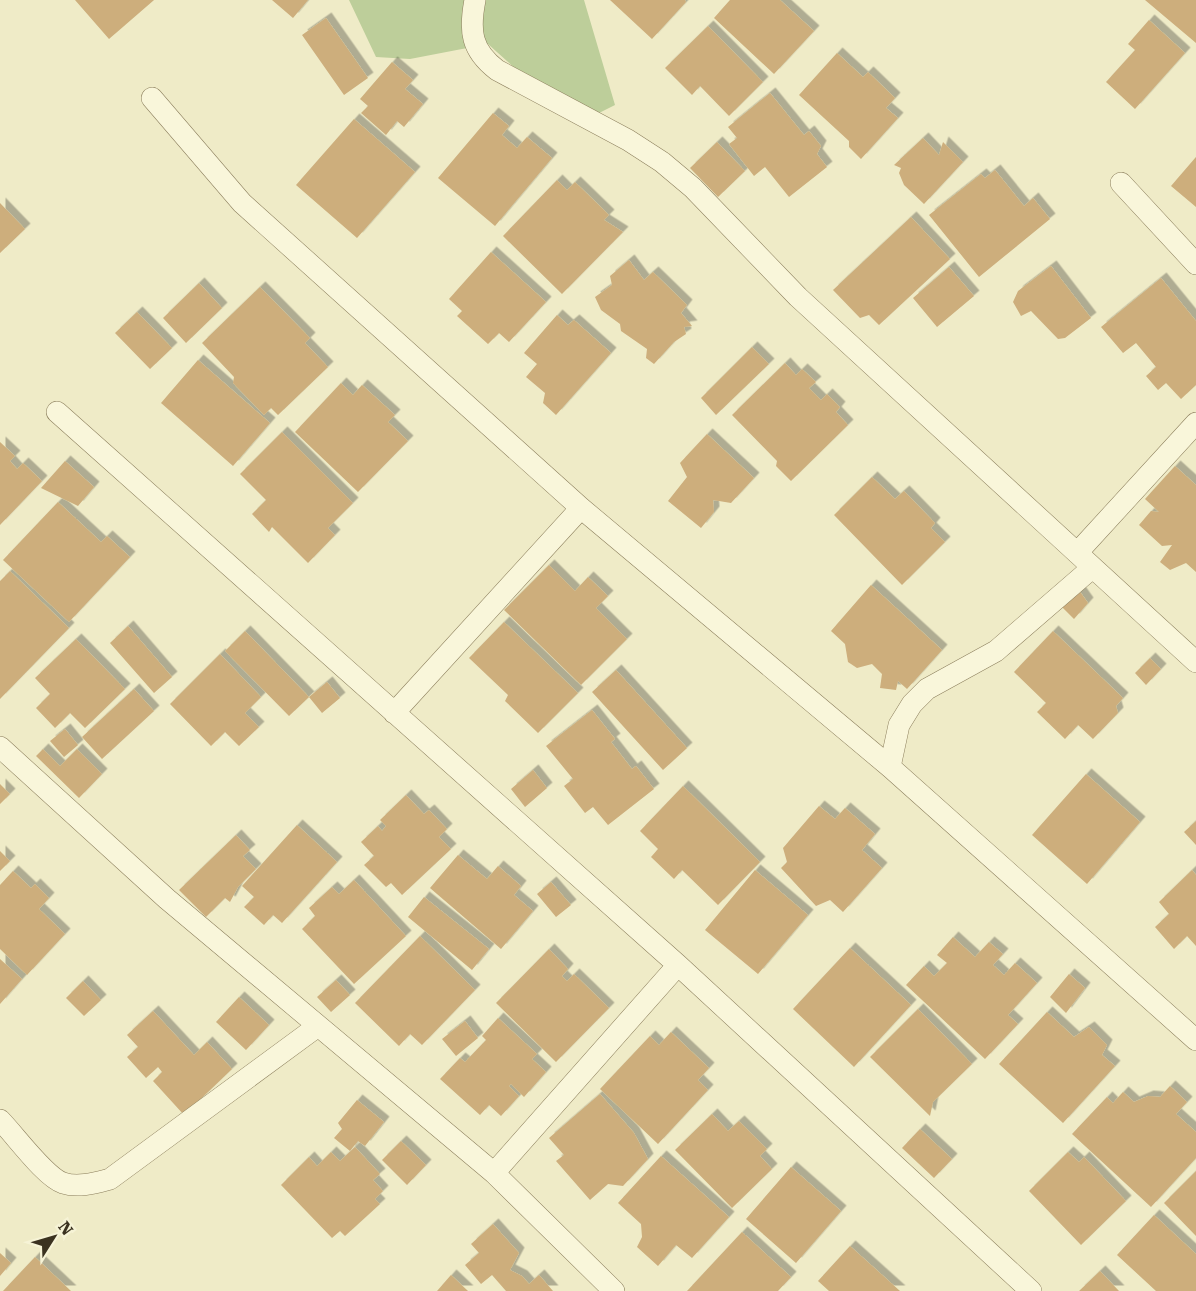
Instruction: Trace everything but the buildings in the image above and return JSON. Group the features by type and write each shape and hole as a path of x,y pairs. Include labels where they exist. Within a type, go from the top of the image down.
{"street":[{"path":"475,0 470,23 476,46 483,60 497,70 628,140 662,162 693,188 798,297 1196,662"},
{"path":"152,98 242,203 581,508 890,767 1196,1040"},
{"path":"1121,183 1196,264"},
{"path":"57,412 678,965 1032,1291"},
{"path":"890,767 899,725 912,704 927,689 996,651 1084,560 1196,423"},
{"path":"394,713 581,508"},
{"path":"0,747 167,899 494,1173 614,1291"},
{"path":"494,1173 678,965"},
{"path":"0,1120 43,1168 62,1183 86,1185 110,1179 318,1026"}],"green space":[{"path":"349,0 584,0 615,105 599,113 517,70 488,44 410,59 376,57"}]}
